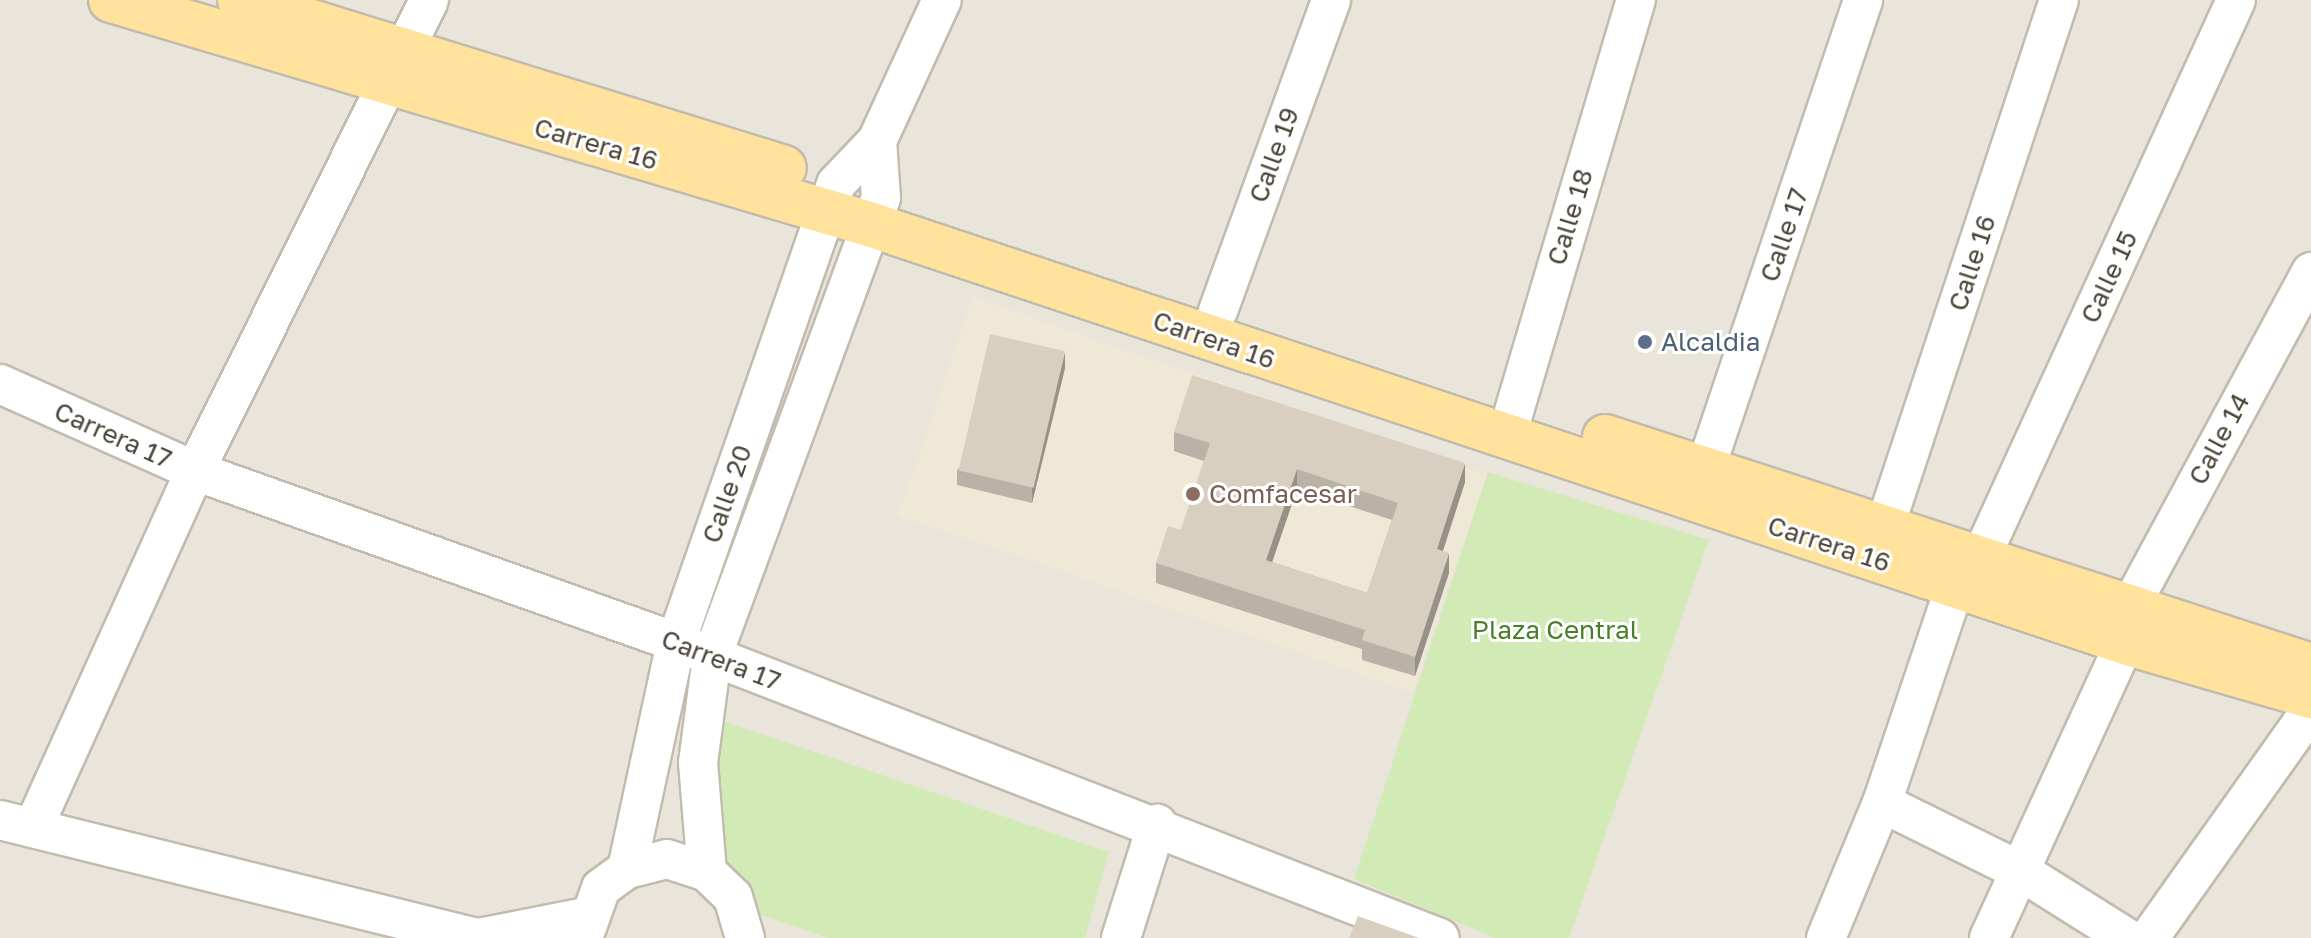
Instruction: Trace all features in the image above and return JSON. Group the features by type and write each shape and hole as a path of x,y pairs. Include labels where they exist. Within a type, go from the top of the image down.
{"main road":[{"name":"Carrera 16","path":"111,0 396,67 1218,311 1509,421 1705,470 1885,526 1969,570"},
{"name":"Carrera 16","path":"240,0 396,67"},
{"name":"Carrera 16","path":"877,212 1969,570 2128,624 2311,696"},
{"name":"Carrera 16","path":"2128,624 2311,666"}],"street":[{"path":"429,0 17,824 478,938 584,928 601,888 627,869 667,859 707,872 733,897 750,936"},
{"name":"Calle 20","path":"627,869 676,642 831,198 877,141 942,0"},
{"name":"Calle 19","path":"1218,311 1331,0"},
{"name":"Calle 18","path":"1509,421 1636,0"},
{"name":"Calle 17","path":"1705,470 1863,0"},
{"name":"Calle 16","path":"1885,526 2059,0"},
{"name":"Calle 15","path":"1826,938 1882,803 1969,570 2236,0"},
{"name":"Calle 20","path":"707,872 698,763 712,657 877,212 877,141"},
{"name":"Calle 14","path":"1989,938 2022,872 2128,624 2311,272"},
{"name":"Carrera 17","path":"0,384 195,471 676,642 1157,824 1440,938"},
{"path":"2149,938 2311,710"},
{"path":"1882,803 2022,872 2127,938"},
{"path":"1121,938 1157,824"}],"shaded area":[{"path":"0,0 2311,0 2311,938 0,938"},
{"name":"Comfacesar","path":"973,297 1487,474 1412,693 898,515"}],"green space":[{"name":"Plaza Central","path":"1488,472 1709,540 1569,938 1495,938 1354,879"},
{"path":"711,717 1109,852 1085,938 828,938 755,913 739,874 722,856"}],"building":[{"path":"990,334 1065,351 1034,488 959,470"},
{"path":"1192,375 1465,463 1437,549 1449,553 1415,657 1362,640 1365,630 1156,563 1168,526 1181,530 1210,443 1174,432","holes":["1297,469 1398,503 1367,593 1266,560"]},
{"path":"1358,916 1419,938 1349,938"}],"place":[{"name":"Alcaldia","path":"1645,342"},
{"name":"Comfacesar","path":"1193,494"}]}
